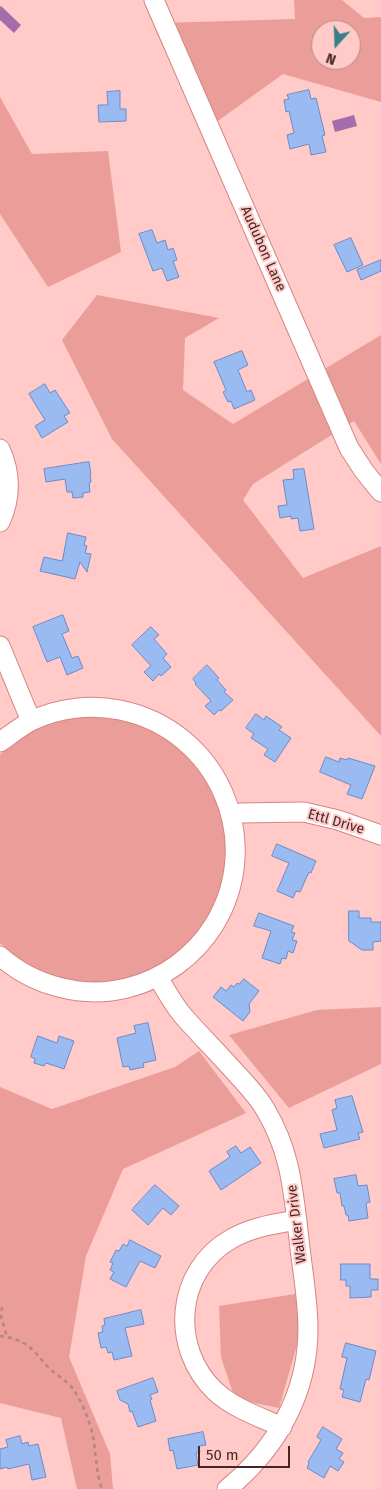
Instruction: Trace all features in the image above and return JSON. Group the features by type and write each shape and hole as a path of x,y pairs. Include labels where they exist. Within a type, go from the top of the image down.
{"street":[{"name":"Audubon Lane","path":"154,0 349,448 381,492"},
{"path":"0,449 8,474 8,494 6,509 0,522"},
{"path":"0,646 31,721"},
{"path":"0,742 31,721 52,713 90,707 132,712 166,728 183,739 199,754 222,790 235,835 235,855 230,887 220,915 197,948 158,977 140,985 118,990 95,992 73,990 35,979 17,970 0,956"},
{"name":"Ettl Drive","path":"231,816 240,813 304,812 338,820 381,835"},
{"name":"Walker Drive","path":"158,977 183,1016 249,1087 264,1107 286,1152 292,1177 308,1318 306,1357 301,1381 282,1427 262,1456 243,1476 227,1489"},
{"path":"282,1427 232,1404 217,1393 206,1381 195,1366 188,1347 184,1329 185,1311 194,1278 203,1264 216,1250 230,1239 247,1231 297,1220"}],"path":[{"path":"2,1307 0,1317 7,1337"},
{"path":"0,1336 31,1347 49,1368 72,1388 83,1404 93,1434 102,1489"}],"shaded area":[{"path":"294,0 342,0 364,18 381,17 381,102 283,74 215,123 162,23 295,19"},
{"path":"1,6 21,25 14,33 0,20"},
{"path":"0,97 32,154 108,151 121,252 48,287 0,214"},
{"path":"354,115 357,126 335,132 332,121"},
{"path":"97,295 219,318 185,338 183,390 233,424 381,335 381,464 354,421 253,484 243,500 303,578 381,546 381,736 112,439 62,340"},
{"path":"90,716 119,719 146,727 162,737 190,760 210,787 222,817 226,849 222,881 211,912 191,939 164,962 147,972 118,981 108,982 75,981 40,971 19,959 0,943 0,755 19,738 41,727 78,717"},
{"path":"381,1007 381,1064 289,1108 229,1035 317,1010"},
{"path":"199,1051 246,1113 123,1169 86,1256 69,1357 110,1454 113,1489 77,1489 61,1418 0,1403 0,1087 52,1109 175,1067"},
{"path":"295,1294 301,1331 279,1408 235,1399 221,1357 219,1306"}],"building":[{"path":"309,90 311,99 316,98 325,135 322,136 326,152 311,155 309,144 290,149 287,135 294,133 289,111 286,112 284,100 289,99 287,95"},
{"path":"120,91 120,109 126,109 126,121 99,122 98,105 108,105 107,92"},
{"path":"152,230 157,243 165,240 168,250 173,248 177,260 173,261 179,277 167,281 162,268 153,271 139,234"},
{"path":"351,238 363,265 347,272 334,245"},
{"path":"381,260 381,271 361,280 357,270"},
{"path":"242,351 248,365 238,370 247,392 251,390 255,400 234,409 231,401 228,402 223,392 226,390 214,362"},
{"path":"45,384 50,393 55,390 70,413 64,416 68,422 42,438 35,426 45,420 29,394"},
{"path":"89,462 91,474 90,492 83,493 83,497 73,498 72,492 67,492 65,479 46,482 44,469"},
{"path":"304,469 314,529 300,531 298,518 291,519 291,516 280,518 278,506 287,505 283,480 294,479 293,470"},
{"path":"68,533 86,537 84,545 87,546 85,553 91,554 87,572 80,562 75,579 40,571 44,557 62,561"},
{"path":"63,615 69,631 62,634 72,658 78,656 83,668 67,675 60,657 47,662 33,627"},
{"path":"151,627 159,635 154,639 167,654 163,658 171,667 161,676 159,674 153,681 144,672 151,666 132,645"},
{"path":"207,665 219,678 217,680 226,690 224,692 233,700 214,715 205,706 211,701 195,684 193,679"},
{"path":"256,714 264,720 266,716 282,727 279,730 291,738 275,762 264,755 268,749 251,738 254,734 246,728"},
{"path":"326,757 339,762 340,758 347,760 348,758 375,766 362,799 347,794 351,785 320,772"},
{"path":"277,844 316,861 300,892 296,891 293,898 277,891 289,863 272,856"},
{"path":"349,911 359,911 359,918 371,918 371,922 381,922 381,941 373,942 373,950 362,950 349,941"},
{"path":"259,913 294,926 291,932 295,933 292,940 297,941 293,953 288,951 286,959 282,958 280,964 262,958 271,931 254,926"},
{"path":"244,979 259,991 249,1004 250,1012 243,1021 213,997 221,987 226,991 231,985 234,987"},
{"path":"148,1023 156,1060 143,1063 144,1067 130,1070 129,1066 123,1067 117,1038 136,1033 134,1026"},
{"path":"38,1036 57,1043 59,1036 74,1041 64,1069 46,1063 44,1066 34,1063 35,1059 31,1057"},
{"path":"352,1096 363,1132 358,1133 360,1139 324,1148 320,1134 337,1130 332,1110 337,1108 335,1100"},
{"path":"236,1146 241,1153 250,1147 261,1163 221,1190 209,1171 230,1157 227,1152"},
{"path":"356,1175 358,1186 367,1185 370,1202 366,1203 368,1218 349,1221 344,1206 342,1206 340,1193 337,1193 334,1179"},
{"path":"155,1185 179,1206 171,1215 163,1208 148,1225 132,1210"},
{"path":"130,1240 161,1256 155,1268 140,1261 126,1287 110,1279 114,1272 110,1270 113,1263 110,1262 116,1250 119,1251 123,1244 127,1246"},
{"path":"341,1264 370,1264 370,1279 378,1279 378,1290 371,1290 371,1297 350,1298 350,1286 346,1286 346,1280 341,1280"},
{"path":"141,1310 144,1324 125,1328 132,1356 114,1360 112,1352 108,1353 106,1347 101,1348 98,1333 103,1332 104,1319"},
{"path":"346,1343 376,1351 369,1380 366,1379 360,1402 342,1397 344,1390 340,1389 347,1358 342,1357"},
{"path":"153,1378 158,1392 150,1395 152,1399 150,1400 156,1421 138,1427 128,1404 120,1400 117,1391"},
{"path":"323,1427 342,1439 336,1449 343,1453 339,1459 344,1462 338,1471 330,1466 324,1478 307,1468 308,1462 321,1440 317,1437"},
{"path":"203,1432 206,1445 199,1446 200,1452 196,1453 198,1465 177,1469 173,1450 170,1451 168,1439"},
{"path":"20,1436 22,1444 28,1442 29,1446 38,1444 46,1477 32,1480 29,1464 0,1469 0,1449 8,1447 6,1440"}]}
